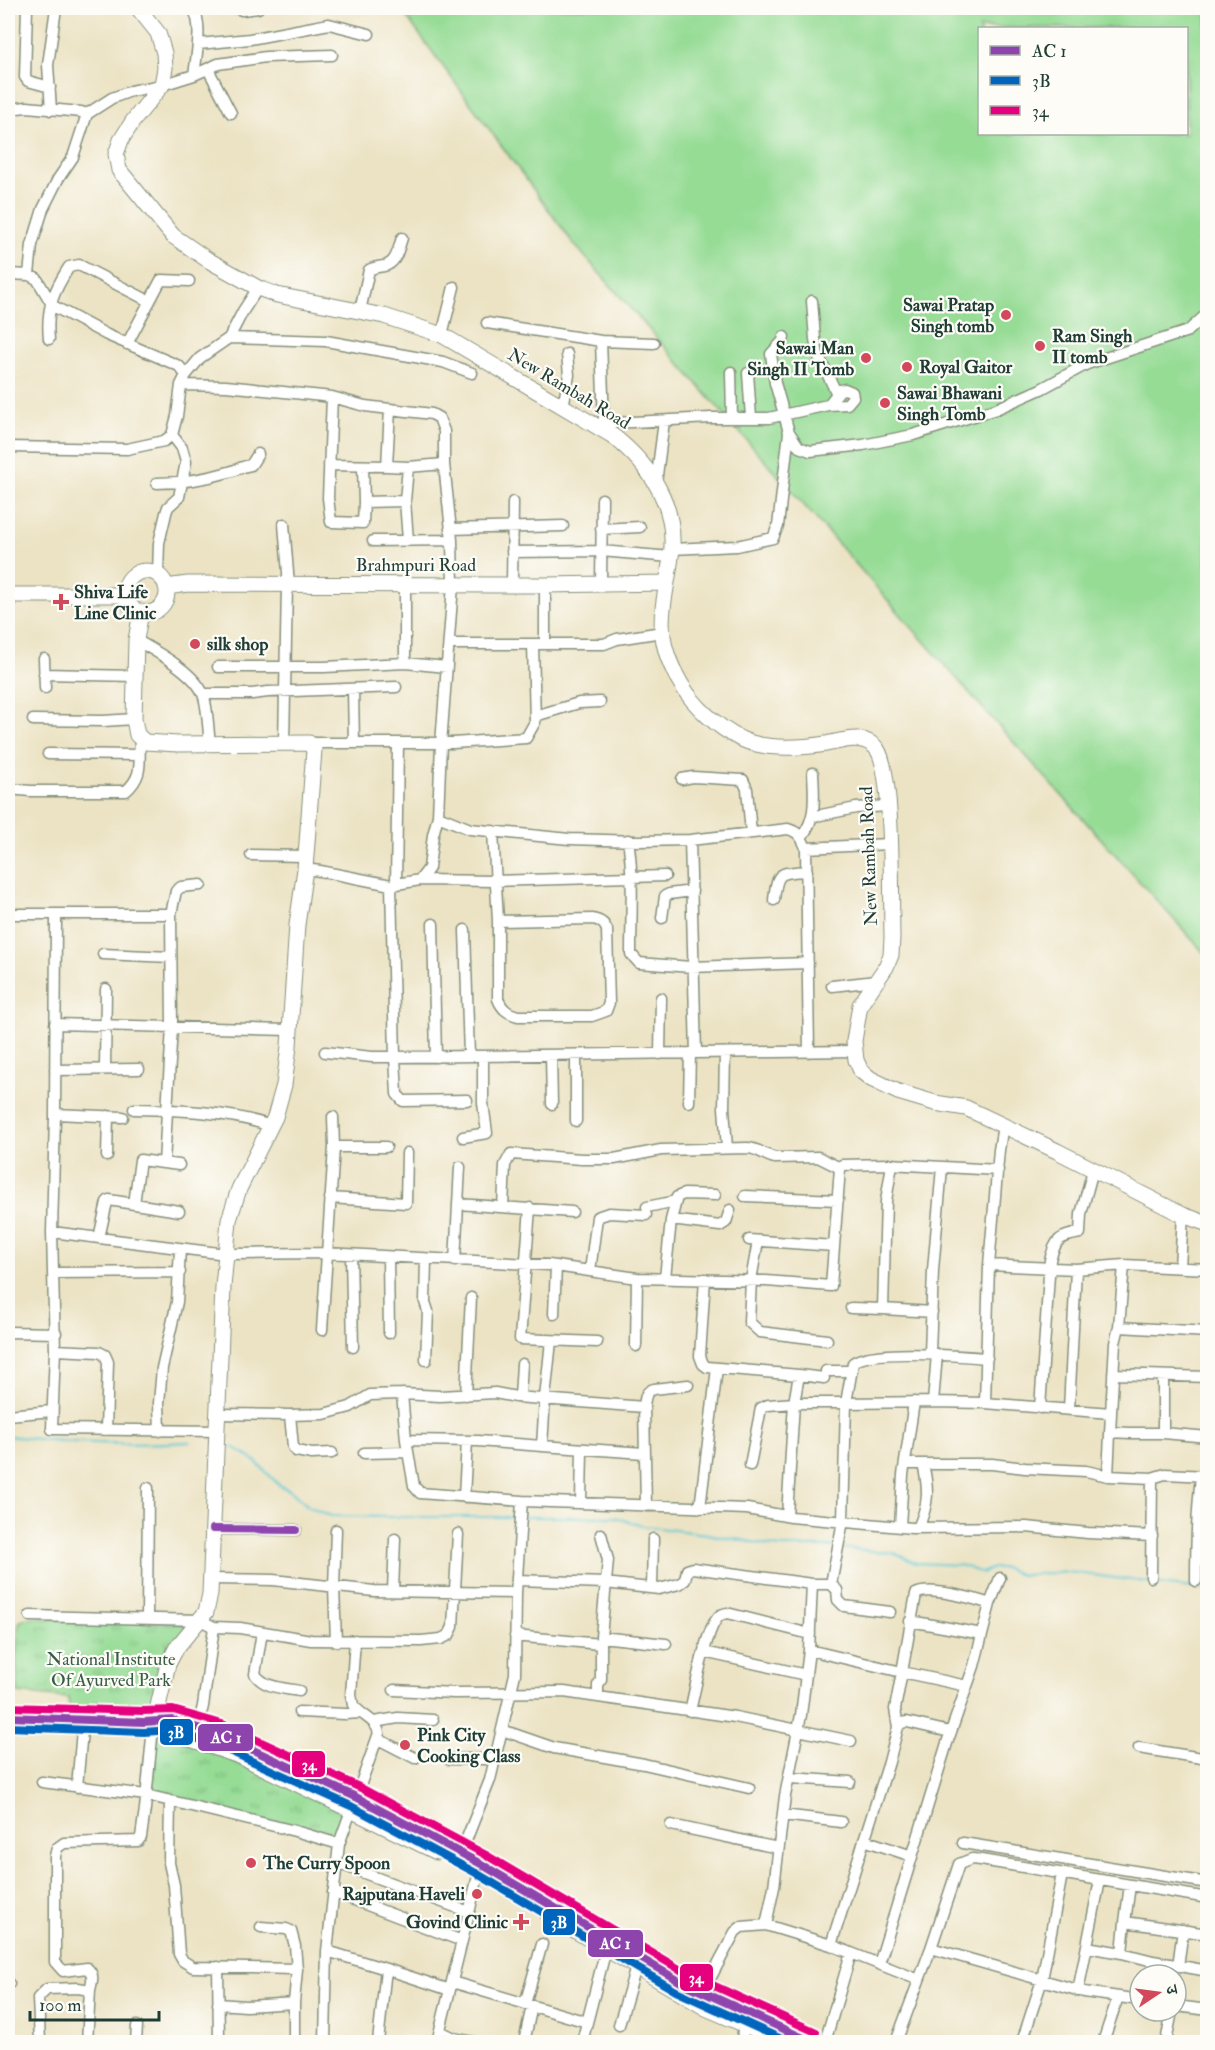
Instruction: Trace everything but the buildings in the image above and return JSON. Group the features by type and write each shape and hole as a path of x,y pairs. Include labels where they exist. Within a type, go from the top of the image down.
{"street":[{"path":"27,8 25,77 28,81 50,87"},
{"path":"51,110 48,65 56,8"},
{"path":"138,8 158,33 165,60 162,85"},
{"path":"192,8 197,13 199,44 194,75"},
{"path":"236,8 242,10 258,8"},
{"path":"199,44 250,39 329,24 369,34"},
{"path":"29,275 32,245 43,209 58,179 73,157 87,114 112,98 194,75 218,64 266,57 332,55"},
{"path":"208,69 231,113"},
{"name":"New Rambah Road","path":"162,85 133,121 121,140 116,154 118,170 173,236 208,260 258,288 277,295 384,316 442,335 563,407 599,423 632,451 656,483 664,498 670,521 671,553 661,621 662,640 682,685 708,716 742,739 770,746 792,748 859,739 871,743 878,749 888,788 891,956 860,1005 854,1041 855,1051"},
{"path":"8,109 27,107 87,114"},
{"path":"360,311 369,270 393,261 402,238"},
{"path":"49,339 48,320 51,300 69,267 74,265 79,265 149,302"},
{"path":"8,274 29,275 37,279 53,306 127,344 179,366 183,380 172,435 164,441 127,449 8,447"},
{"path":"127,344 161,280 189,280"},
{"path":"442,335 454,287"},
{"path":"183,380 200,358 229,338 258,288"},
{"path":"812,301 818,356 837,394"},
{"path":"784,337 771,354 775,383 789,432 799,447 810,451 863,445 913,435 996,409 1041,389 1087,364 1188,331 1208,313"},
{"path":"487,323 601,341 654,343"},
{"path":"229,338 326,341 443,362 472,373"},
{"path":"601,341 599,423 785,416 828,405 847,404 853,397 852,392 845,388 840,390 828,405"},
{"path":"563,407 569,375 567,354"},
{"path":"731,372 732,418"},
{"path":"748,373 751,418"},
{"path":"183,380 332,397 365,406 432,414 439,418 444,431 444,464 453,585 438,816 429,868 420,880"},
{"path":"332,397 329,465 331,522 362,524 363,466"},
{"path":"387,466 390,409"},
{"path":"656,483 664,421"},
{"path":"512,552 671,553 737,546 773,538 779,518 789,432"},
{"path":"8,620 9,595 126,596 131,606 141,612 148,612 161,606 165,600 159,543 168,507 179,497 186,462 182,448 172,435"},
{"path":"157,483 182,483 229,472 251,465 258,454"},
{"path":"329,465 408,467 444,464"},
{"path":"408,467 405,501 408,540"},
{"path":"601,584 602,499"},
{"path":"364,502 405,501"},
{"path":"512,585 513,502"},
{"path":"284,524 288,585 284,668 284,744"},
{"path":"373,541 408,540 513,528 563,526"},
{"path":"602,529 640,527"},
{"name":"Brahmpuri Road","path":"126,596 129,580 142,571 150,571 162,580 188,584 666,583"},
{"path":"405,583 405,663"},
{"path":"545,585 545,644"},
{"path":"141,612 136,640 134,719 137,735 145,742 441,744 526,738 531,732 535,716 533,644"},
{"path":"449,644 604,644 617,639 662,632"},
{"path":"136,640 167,659 192,679 204,694 210,744"},
{"path":"44,659 45,688"},
{"path":"218,667 284,668 405,663 447,667"},
{"path":"44,674 134,676"},
{"path":"204,694 396,687"},
{"path":"353,689 354,743"},
{"path":"535,716 579,703 600,702"},
{"path":"33,720 134,719"},
{"path":"8,789 126,791 137,781 140,772 140,738"},
{"path":"198,1727 203,1706 206,1612 211,1579 229,1220 239,1189 271,1126 284,1084 314,758 314,750 309,743"},
{"path":"398,743 394,885 397,1094 403,1101 467,1100"},
{"path":"48,754 139,755"},
{"path":"802,836 809,828 814,808 813,773"},
{"path":"682,779 693,777 743,780 747,789 751,833"},
{"path":"816,816 856,808 888,806"},
{"path":"438,816 470,829 569,839 690,840 788,829 795,831 802,836 806,848 809,1052"},
{"path":"493,831 498,921 498,999 502,1008 509,1014 518,1016 592,1016 606,1011 609,1003 607,930 601,921 593,919 498,921"},
{"path":"628,840 632,867 632,954 639,963 693,966 808,963"},
{"path":"689,1102 693,1053 690,840"},
{"path":"806,848 889,843"},
{"path":"251,855 305,862 394,885 420,880 495,881 665,876"},
{"path":"774,900 779,875 807,871"},
{"path":"164,1163 172,1027 171,915 176,891 181,887 201,885"},
{"path":"662,918 665,896 692,891"},
{"path":"8,914 171,915"},
{"path":"56,914 52,1232 56,1333 51,1429 217,1434"},
{"path":"433,924 436,1057"},
{"path":"465,930 469,1056"},
{"path":"103,954 171,957"},
{"path":"832,986 876,981"},
{"path":"105,1069 106,989"},
{"path":"660,1054 661,998"},
{"path":"55,1024 290,1030"},
{"path":"326,1052 372,1058 855,1051 861,1071 871,1079 898,1092 935,1103 966,1108 1183,1215 1208,1224"},
{"path":"725,1053 724,1108 727,1148"},
{"path":"551,1055 552,1104"},
{"path":"576,1055 576,1121"},
{"path":"464,1137 487,1133 483,1103 483,1056"},
{"path":"55,1070 139,1069"},
{"path":"134,1109 216,1113 246,1118 271,1126"},
{"path":"55,1114 123,1117"},
{"path":"107,1156 108,1116"},
{"path":"322,1330 334,1147 333,1117"},
{"path":"985,1403 989,1266 1003,1125"},
{"path":"334,1147 386,1147"},
{"path":"503,1207 505,1165 511,1154 582,1160 638,1156 661,1150 754,1148 775,1158 818,1157 840,1168 846,1165 892,1164 998,1170"},
{"path":"330,1198 406,1203 407,1153"},
{"path":"134,1204 139,1162 142,1160 179,1165"},
{"path":"883,1309 886,1201 892,1164"},
{"path":"455,1261 460,1167"},
{"path":"933,1402 933,1270 942,1167"},
{"path":"52,1232 226,1254 327,1253 556,1266 637,1278 751,1280 831,1286 840,1168"},
{"path":"1040,1408 1050,1268 1056,1242 1080,1233 1081,1214 1094,1170"},
{"path":"665,1278 670,1220 676,1201 680,1195 716,1195"},
{"path":"745,1196 838,1200"},
{"path":"99,1238 108,1201 179,1211"},
{"path":"590,1271 597,1217 609,1213 646,1211 676,1201"},
{"path":"458,1204 572,1212"},
{"path":"530,1208 520,1339 597,1342"},
{"path":"670,1220 720,1226 726,1222 730,1210"},
{"path":"1180,1267 1183,1215"},
{"path":"827,1340 760,1332 749,1322 753,1240 834,1246"},
{"path":"160,1431 159,1403 162,1368 177,1302 180,1249"},
{"path":"351,1255 353,1347"},
{"path":"388,1257 389,1333"},
{"path":"426,1260 425,1302 428,1311 426,1360"},
{"path":"989,1266 1076,1269 1124,1265 1208,1269"},
{"path":"1108,1476 1115,1343 1119,1327 1124,1265"},
{"path":"554,1314 556,1266"},
{"path":"1069,1409 1076,1269"},
{"path":"53,1273 180,1272"},
{"path":"636,1346 637,1278"},
{"path":"705,1279 700,1356 702,1364 707,1367 799,1375 825,1375 852,1371"},
{"path":"466,1395 471,1298"},
{"path":"851,1308 932,1312"},
{"path":"1119,1327 1208,1332"},
{"path":"8,1332 56,1333"},
{"path":"542,1446 544,1398 551,1341"},
{"path":"55,1350 99,1352 105,1355 108,1362 106,1430"},
{"path":"831,1584 843,1521 846,1403 854,1363 863,1356 933,1353 987,1358"},
{"path":"520,1397 522,1364"},
{"path":"700,1508 717,1368"},
{"path":"1113,1374 1208,1377"},
{"path":"787,1516 794,1403 799,1375"},
{"path":"1163,1377 1163,1433"},
{"path":"646,1506 644,1453 646,1394 650,1390 688,1385"},
{"path":"218,1414 290,1415 337,1412 370,1395 402,1394 495,1394 644,1407"},
{"path":"402,1394 406,1440 414,1486 420,1493 522,1501 747,1509 787,1516 900,1527 1026,1527 1152,1536"},
{"path":"900,1527 905,1464 914,1402"},
{"path":"750,1465 760,1408 768,1405 985,1403 1111,1413"},
{"path":"8,1415 52,1411"},
{"path":"290,1415 293,1447 296,1451 312,1454 332,1453"},
{"path":"1110,1431 1208,1437"},
{"path":"406,1440 467,1441 644,1453"},
{"path":"464,1497 467,1441"},
{"path":"581,1503 582,1449"},
{"path":"364,1453 408,1452"},
{"path":"905,1464 992,1464 1086,1471 1108,1476 1152,1478 1165,1474 1204,1476 1197,1512 1203,1538 1196,1545 1196,1581"},
{"path":"918,1528 926,1509 928,1496 922,1464"},
{"path":"1151,1577 1152,1478"},
{"path":"147,1619 148,1488"},
{"path":"461,1853 490,1780 515,1674 516,1593 522,1501"},
{"path":"213,1529 296,1530"},
{"path":"336,1530 334,1587 336,1641"},
{"path":"30,1616 147,1619 207,1624 310,1640 421,1641 441,1639 449,1635 453,1627 453,1592 458,1534"},
{"path":"598,1696 598,1685 601,1680 600,1640 608,1560 601,1534"},
{"path":"393,1591 394,1539"},
{"path":"651,1588 653,1539"},
{"path":"517,1580 605,1583 659,1589 679,1584 685,1580 687,1570 693,1568 812,1584 831,1584 837,1590 838,1600 844,1606 890,1612"},
{"path":"879,1964 1000,1578"},
{"path":"211,1579 273,1580 393,1591 516,1593"},
{"path":"766,1924 774,1887 778,1848 806,1675 812,1584"},
{"path":"831,1945 898,1727 895,1709 916,1594 920,1592 974,1599 990,1604"},
{"path":"690,1711 704,1652 714,1621 721,1614 727,1613 810,1634"},
{"path":"910,1621 982,1634"},
{"path":"87,2043 92,1972 87,1968 63,1971 55,1962 55,1856 57,1848 64,1843 138,1841 141,1837 150,1723 168,1664 177,1647 207,1624"},
{"path":"262,1632 255,1674 262,1683 299,1691"},
{"path":"515,1636 666,1644"},
{"path":"325,2043 327,1951 339,1844 378,1739 378,1727 353,1705 351,1695 355,1640"},
{"path":"809,1650 967,1686"},
{"path":"704,1652 806,1675"},
{"path":"394,1690 454,1693 564,1692 735,1717 851,1741"},
{"path":"299,1712 360,1713"},
{"path":"8,1717 150,1723 172,1720 198,1727 271,1758 480,1869 608,1945 703,1992 785,2043"},
{"path":"374,1722 398,1718 433,1720"},
{"path":"77,1786 83,1719"},
{"path":"898,1727 901,1723 907,1722 950,1732"},
{"path":"150,1723 242,1756 354,1803 461,1853 480,1869"},
{"path":"502,1730 554,1748 644,1764 749,1788"},
{"path":"378,1739 415,1758"},
{"path":"1139,1748 1208,1759"},
{"path":"448,1759 495,1759"},
{"path":"790,1778 850,1782"},
{"path":"42,1782 146,1795 339,1844"},
{"path":"170,1801 169,1863 174,1884 179,1954 187,1966 297,1969"},
{"path":"783,1815 841,1822"},
{"path":"671,1825 778,1848"},
{"path":"864,1840 912,1856"},
{"path":"963,1843 1208,1883"},
{"path":"896,2043 959,1864 972,1859 1208,1898"},
{"path":"337,1863 469,1912"},
{"path":"436,2043 480,1869"},
{"path":"1022,2043 1042,1980 1062,1874"},
{"path":"1078,1991 1100,1880"},
{"path":"1122,1953 1130,1885"},
{"path":"333,1892 462,1941"},
{"path":"1125,1922 1208,1934"},
{"path":"703,1992 735,1932 741,1927 766,1924 831,1945 919,1980"},
{"path":"261,1927 291,1931 297,1969 294,2043"},
{"path":"1178,1963 1183,1930"},
{"path":"524,2043 529,2005 542,1944"},
{"path":"608,1945 636,1967 706,2008 744,2018 812,2043"},
{"path":"582,2043 608,1945"},
{"path":"1087,1947 1165,1963"},
{"path":"931,1948 1078,1991 1128,1999"},
{"path":"327,1951 386,1969 587,2022"},
{"path":"825,2043 851,1953"},
{"path":"218,1967 219,2040 221,2043"},
{"path":"620,2025 636,1967"},
{"path":"1188,1968 1208,1971"},
{"path":"378,2043 386,1969"},
{"path":"40,2043 38,1998 42,1993 47,1989 90,1990"},
{"path":"1103,2043 1118,1997"},
{"path":"218,2004 246,2006 294,2002"},
{"path":"1188,2008 1208,2010"},
{"path":"742,2043 744,2018"},
{"path":"1166,2043 1170,2023"},
{"path":"136,2043 137,2026"},
{"path":"440,2031 454,2038 474,2043"}],"green space":[{"path":"400,8 1207,8 1207,956 988,714 573,243"},
{"name":"National Institute Of Ayurved Park","path":"27,1618 193,1624 149,1719 70,1715 68,1698 18,1693 16,1656 19,1622"},
{"path":"155,1734 177,1737 349,1810 338,1840 148,1793"}],"waterway":[{"path":"8,1436 99,1443 190,1442"},
{"path":"232,1446 254,1460 279,1485 291,1491 309,1507 331,1516 517,1517"},
{"path":"525,1517 615,1517 642,1526 707,1534 780,1547 834,1547"},
{"path":"840,1548 894,1553 916,1563 960,1565 982,1573 993,1568 1005,1568 1021,1575 1069,1572 1208,1590"}],"transit line":[{"path":"213,1529 296,1530"},
{"name":"34","path":"8,1707 173,1710 222,1724 361,1788 486,1855 686,1973 816,2032"},
{"path":"8,1717 144,1722 172,1720 218,1734 356,1797 481,1864 681,1982 812,2042"},
{"name":"3B","path":"8,1727 144,1732 170,1730 214,1744 351,1806 476,1873 676,1991 788,2042"}],"place":[{"name":"Sawai Pratap Singh tomb","path":"1006,315"},
{"name":"Ram Singh II tomb","path":"1040,346"},
{"name":"Sawai Man Singh II Tomb","path":"866,358"},
{"name":"Royal Gaitor","path":"907,367"},
{"name":"Sawai Bhawani Singh Tomb","path":"885,403"},
{"name":"Shiva Life Line Clinic","path":"61,602"},
{"name":"silk shop","path":"195,644"},
{"name":"Pink City Cooking Class","path":"405,1745"},
{"name":"The Curry Spoon","path":"251,1863"},
{"name":"Rajputana Haveli","path":"477,1894"},
{"name":"Govind Clinic","path":"521,1922"}]}
